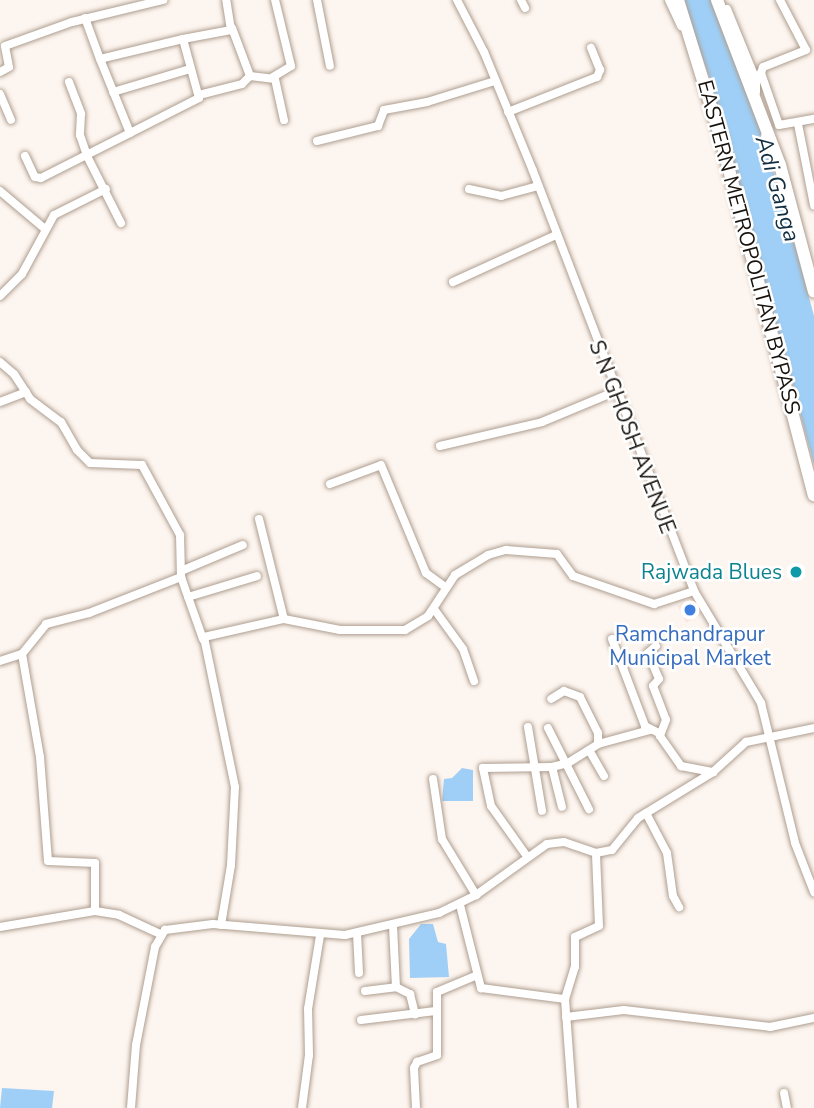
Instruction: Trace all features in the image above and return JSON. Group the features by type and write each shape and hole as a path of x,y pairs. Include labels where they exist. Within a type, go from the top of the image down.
{"main road":[{"name":"EASTERN METROPOLITAN BYPASS","path":"678,0 705,84 814,495"},
{"name":"EASTERN METROPOLITAN BYPASS","path":"717,0 751,81 780,165 814,292"}],"street":[{"path":"5,46 85,18 163,0"},
{"path":"226,0 232,29 250,76"},
{"path":"250,76 273,77 291,66 275,0"},
{"path":"317,0 330,66"},
{"name":"S N GHOSH AVENUE","path":"457,0 533,171 554,236 694,592 755,691 772,737 791,828 814,892"},
{"path":"669,0 705,84"},
{"path":"723,0 755,80 756,95"},
{"path":"780,0 806,50 761,69 778,123 798,124 814,119"},
{"path":"85,18 130,133"},
{"path":"100,59 232,29"},
{"path":"0,35 9,67 0,72"},
{"path":"183,39 200,95"},
{"path":"508,112 597,77 600,70 591,48"},
{"path":"113,92 190,69"},
{"path":"25,156 39,178 88,158 130,133 194,104 200,95 242,85 250,76"},
{"path":"273,77 284,120"},
{"path":"317,141 378,127 383,110 427,103 495,81"},
{"path":"69,82 81,114 80,135 88,158 121,223"},
{"path":"0,94 11,120"},
{"path":"798,124 814,205"},
{"path":"469,188 501,196 538,186"},
{"path":"0,296 22,274 44,228 66,206 106,189"},
{"path":"0,191 44,228"},
{"path":"453,282 554,236"},
{"path":"0,362 26,392 61,422 77,450 90,463 142,466 180,535 181,574 203,639 226,726 235,787 231,865 221,925"},
{"path":"0,402 26,392"},
{"path":"440,446 542,422 614,392"},
{"path":"330,484 383,467 426,573 444,586"},
{"path":"260,520 284,619"},
{"path":"0,661 22,654 46,624 113,605 243,545"},
{"path":"203,639 284,619 340,630 396,632 417,625 433,609 444,586 488,555 506,550 557,554 573,576 654,604 694,592"},
{"path":"188,597 257,576"},
{"path":"433,609 463,649 474,681"},
{"path":"612,639 655,732 679,764 713,772"},
{"path":"526,855 494,812 483,768 552,767 568,763 598,744 655,732 666,720 653,688 659,679 648,653 656,646"},
{"path":"22,654 37,731 48,861 95,863 95,911"},
{"path":"551,699 564,691 580,697 598,733 598,744"},
{"path":"528,727 542,811"},
{"path":"548,728 589,809"},
{"path":"131,1108 132,1068 160,934 171,928 221,925 320,936 357,933 393,926 460,905 526,855 558,842 596,853 612,850 646,813 713,772 746,742 814,728"},
{"path":"589,750 604,776"},
{"path":"552,767 562,807"},
{"path":"433,779 442,839 476,895"},
{"path":"646,813 667,853 673,896 679,907"},
{"path":"573,1108 565,999 575,967 575,937 599,926 596,853"},
{"path":"460,905 470,936 475,976 481,988 565,999"},
{"path":"0,927 95,911 119,915 160,934"},
{"path":"393,926 396,987"},
{"path":"357,933 359,973"},
{"path":"302,1108 309,1055 308,1009 320,936"},
{"path":"416,1108 414,1068 417,1062 437,1055 437,992 475,976"},
{"path":"365,991 396,987 410,994 415,1014"},
{"path":"566,1017 624,1010 770,1027 814,1018"},
{"path":"361,1020 435,1011"},
{"path":"785,1093 788,1108"}],"shaded area":[{"name":"Ramchandrapur Municipal Market","path":"694,597 703,614 686,623 677,606"}],"water":[{"name":"Adi Ganga","path":"681,0 711,0 748,85 795,245 814,316 814,465 709,76"},
{"path":"462,768 473,770 473,801 442,801 444,779 452,778"},
{"path":"421,924 433,924 438,942 446,944 449,977 410,978 409,939"},
{"path":"2,1088 54,1091 52,1108 0,1108"}],"place":[{"name":"Rajwada Blues","path":"796,572"},
{"name":"Ramchandrapur Municipal Market","path":"690,610"}]}
